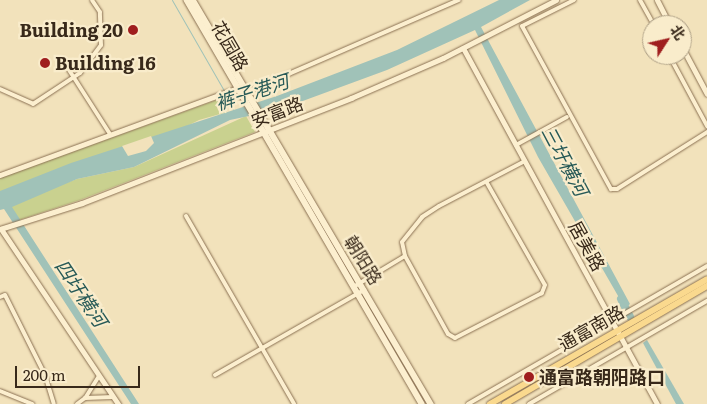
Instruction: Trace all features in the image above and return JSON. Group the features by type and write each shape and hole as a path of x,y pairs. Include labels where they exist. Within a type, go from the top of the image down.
{"main road":[{"name":"花园路","path":"187,0 238,88 248,100 266,131"},
{"name":"花园路","path":"193,0 247,92 248,100"},
{"name":"朝阳路","path":"266,131 357,285 431,404"},
{"name":"通富南路","path":"505,404 707,279"},
{"name":"通富南路","path":"490,404 707,286"},
{"name":"朝阳路","path":"362,292 422,404"}],"street":[{"path":"0,89 33,104 74,77 101,45 100,12 92,0"},
{"path":"247,92 459,0"},
{"name":"安富路","path":"0,229 266,131 464,48 556,0"},
{"path":"574,0 522,26 568,116 611,189 617,189 707,132"},
{"path":"640,0 648,15"},
{"path":"657,0 665,15"},
{"name":"居美路","path":"464,48 658,404"},
{"path":"62,59 110,134"},
{"path":"674,65 707,126"},
{"path":"692,65 707,94"},
{"path":"0,175 238,88"},
{"path":"516,145 568,116"},
{"path":"487,183 545,286 542,293 455,338 448,334 405,256 402,242 422,217 525,161"},
{"path":"186,216 294,404"},
{"path":"0,229 118,404"},
{"path":"357,285 405,256"},
{"path":"468,404 707,266"},
{"path":"215,375 362,292"},
{"path":"0,298 5,295 54,404"},
{"path":"529,404 707,302"},
{"path":"77,404 85,398 99,376"},
{"path":"0,391 32,404"},
{"path":"85,398 113,397"}],"green space":[{"path":"222,98 227,112 199,120 154,143 0,194 0,178"},
{"path":"246,116 255,132 80,200 16,221 5,205 77,179 134,167"}],"water":[{"path":"499,0 530,0 481,27 630,304 625,308 538,157 475,30 387,70 281,109 230,120 134,167 77,179 12,207 139,404 131,404 4,209 0,210 0,191 71,163 277,96 397,50"},
{"path":"647,340 684,404 676,404 643,343"}],"pier":[{"path":"151,136 154,143 146,151 128,156 122,146"}],"waterway":[{"name":"裤子港河","path":"172,0 225,92"},
{"name":"裤子港河","path":"227,95 233,110"},
{"name":"三圩横河","path":"621,299 630,317"}],"place":[{"name":"Building 20","path":"133,30"},
{"name":"Building 16","path":"45,63"},
{"name":"通富路朝阳路口","path":"529,377"}],"water label":[{"name":"四圩横河","path":"81,293"}]}
